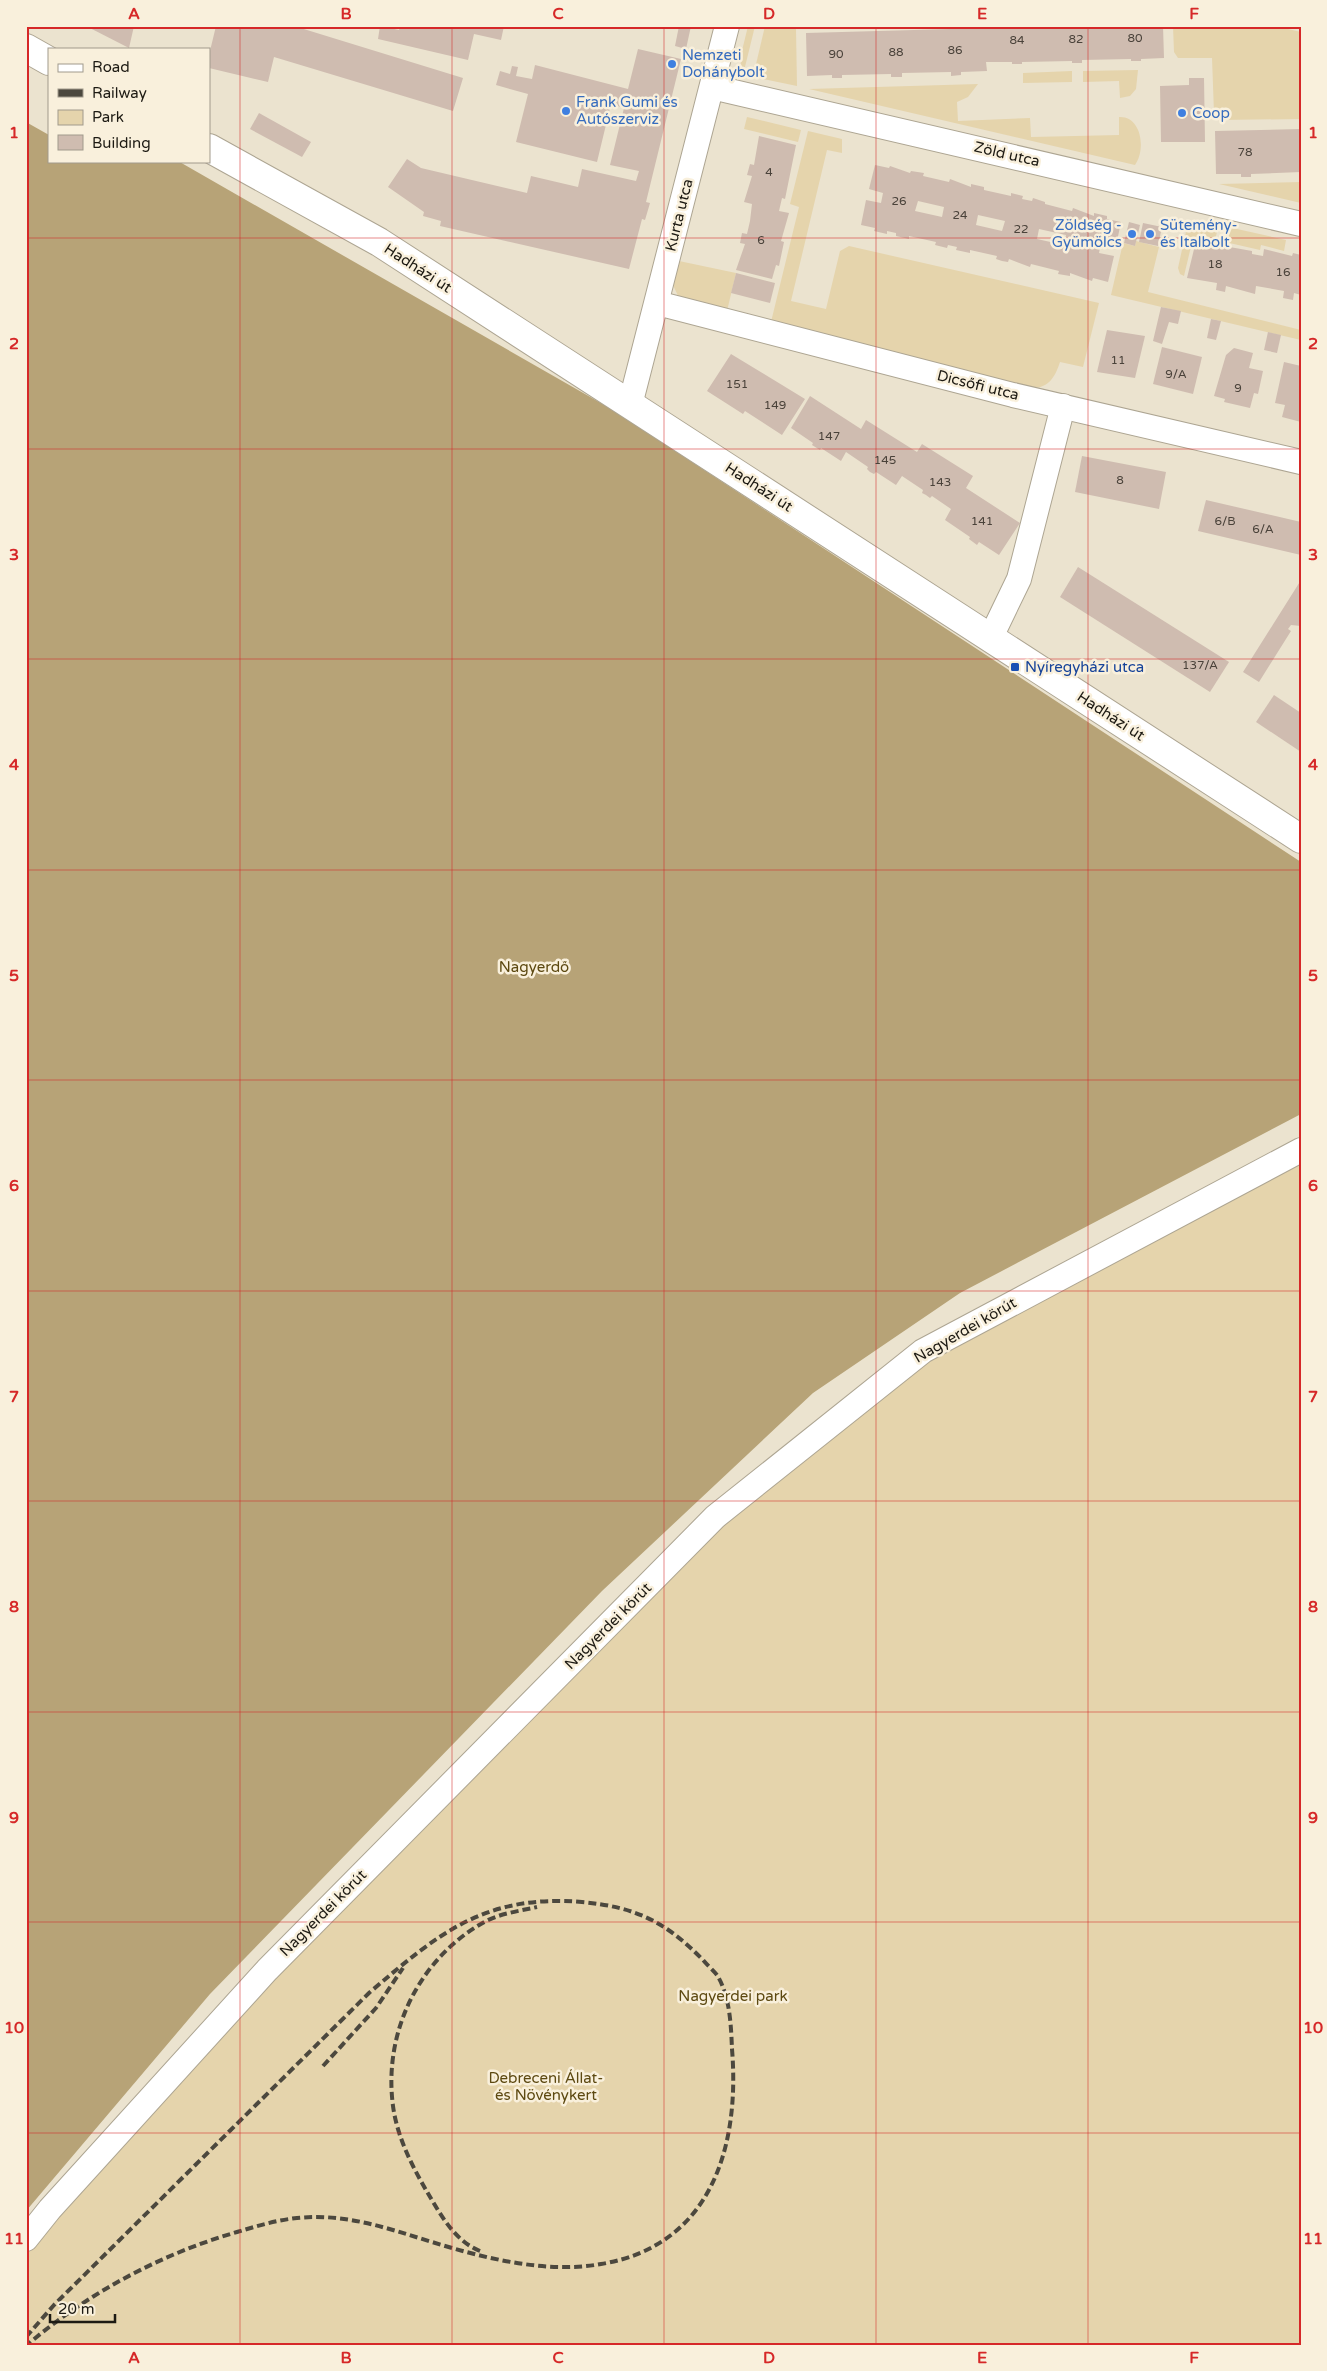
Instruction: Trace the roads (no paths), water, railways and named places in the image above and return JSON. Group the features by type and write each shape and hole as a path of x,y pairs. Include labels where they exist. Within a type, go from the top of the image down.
{"street":[{"name":"Kurta utca","path":"630,404 727,26"},
{"path":"26,48 48,60"},
{"name":"Zöld utca","path":"712,87 1301,224"},
{"name":"Hadházi út","path":"210,149 378,242 1301,839"},
{"name":"Dicsőfi utca","path":"657,303 1063,406 1301,462"},
{"path":"991,637 1019,580 1063,406"},
{"name":"Nagyerdei körút","path":"26,2239 50,2209 267,1970 715,1518 923,1350 1301,1150"}],"railway":[{"path":"26,2337 54,2305 369,1993 418,1952 465,1922 490,1911 518,1904 548,1901 601,1904 634,1912 662,1926 676,1935 717,1975 725,1992 732,2040 733,2086 730,2121 723,2155 711,2186 693,2214 669,2237 639,2254 601,2264 580,2267 537,2266 473,2254 366,2223 315,2217 290,2219 260,2225 209,2241 153,2264 126,2277 75,2308 27,2345"},
{"path":"480,2251 462,2240 448,2225 426,2190 405,2150 393,2106 391,2078 394,2051 401,2024 411,1999 425,1976 442,1955 463,1936 486,1921 505,1914 537,1907"},
{"path":"323,2066 376,2008 403,1968"}],"place":[{"name":"Nemzeti Dohánybolt","path":"672,64"},
{"name":"Frank Gumi és Autószerviz","path":"566,111"},
{"name":"Coop","path":"1182,113"},
{"name":"Zöldség - Gyümölcs","path":"1132,234"},
{"name":"Sütemény- és Italbolt","path":"1150,234"},
{"name":"Nyíregyházi utca","path":"1015,667"}],"park label":[{"name":"Nagyerdő","path":"534,967"},
{"name":"Nagyerdei park","path":"733,1996"},
{"name":"Debreceni Állat- és Növénykert","path":"546,2086"}]}
